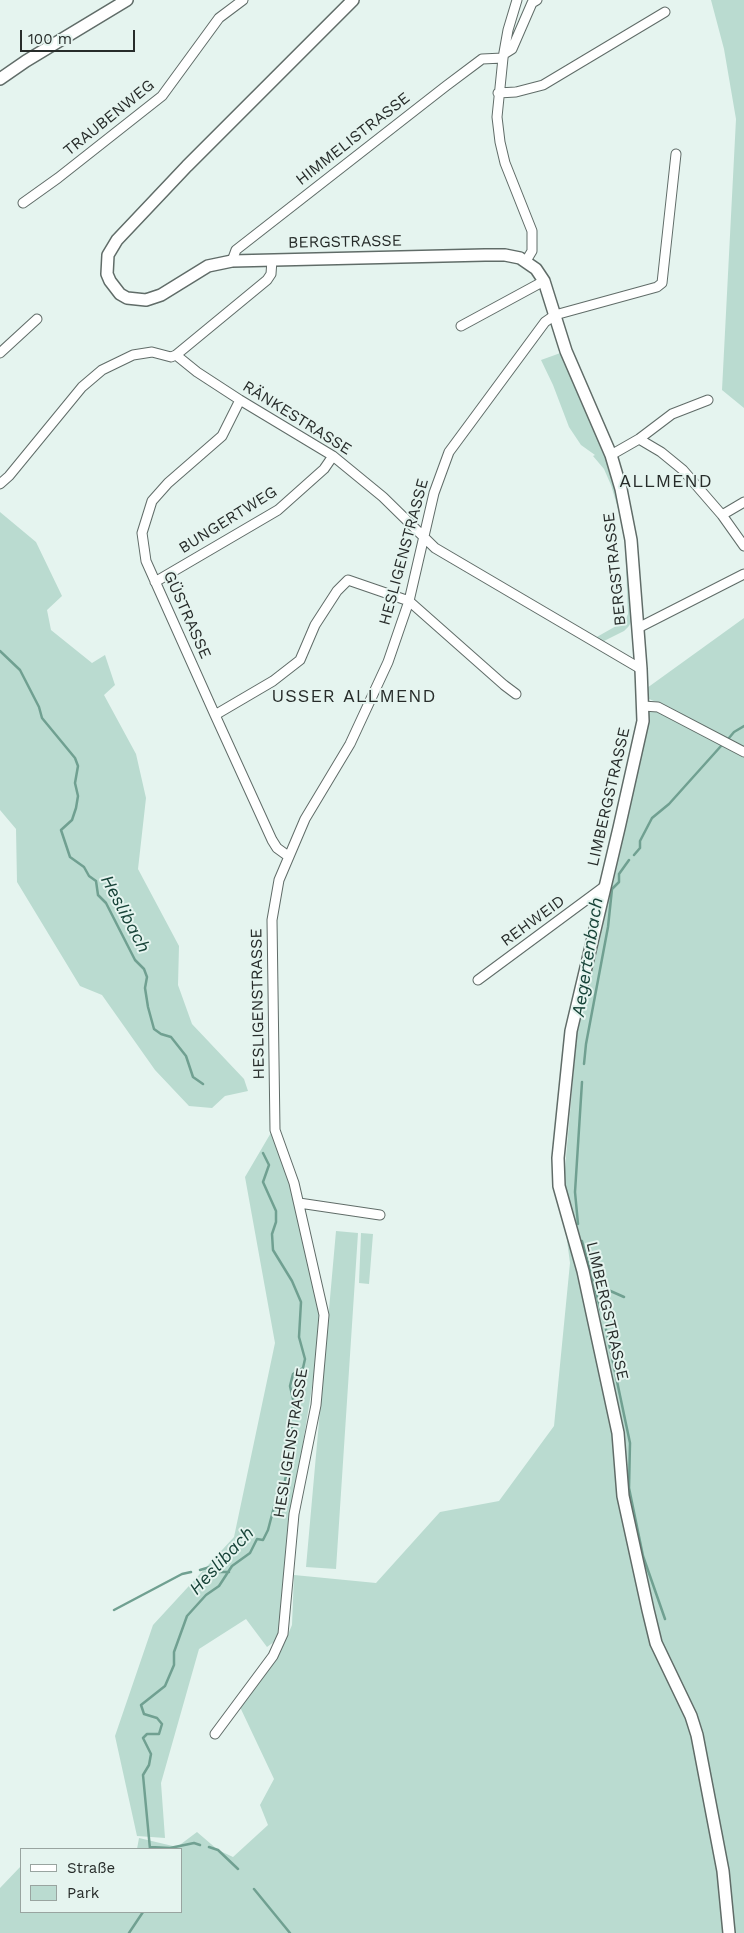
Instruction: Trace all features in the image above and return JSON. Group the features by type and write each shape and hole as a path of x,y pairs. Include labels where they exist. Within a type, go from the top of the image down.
{"street":[{"path":"0,79 26,61 127,0"},
{"name":"TRAUBENWEG","path":"23,204 162,96 219,18 243,0"},
{"name":"BERGSTRASSE","path":"353,0 186,166 123,233 108,255 106,266 110,281 120,294 127,298 146,300 161,295 208,266 232,261 485,255 505,255 526,261 536,269 544,281 566,351 611,455 628,519 642,691"},
{"path":"517,0 503,56 497,117 505,163 532,232 532,251 526,261"},
{"path":"503,56 512,49 532,3 537,0"},
{"path":"498,93 516,92 543,85 665,12"},
{"name":"HIMMELISTRASSE","path":"232,261 236,250 446,86 482,59 503,56"},
{"path":"555,315 657,287 662,283 676,154"},
{"path":"0,484 16,469 82,387 102,370 133,354 152,352 171,357 176,355 267,280 272,270 272,260"},
{"path":"461,326 544,281"},
{"name":"HESLIGENSTRASSE","path":"215,1734 273,1656 283,1634 294,1514 316,1405 324,1315 294,1183 275,1130 272,920 279,880 305,819 350,744 376,690 410,601 434,493 449,452 545,322 555,315"},
{"path":"0,353 37,319"},
{"name":"RÄNKESTRASSE","path":"176,355 197,372 240,400 333,456 383,498 424,539 461,564 641,669"},
{"name":"GÜSTRASSE","path":"240,400 222,436 168,483 152,501 142,533 146,561 215,715 272,840 277,848 288,856"},
{"path":"611,455 638,439 672,414 708,400"},
{"path":"638,439 661,452 683,470 722,515 744,546"},
{"name":"BUNGERTWEG","path":"155,582 278,510 324,469 333,456"},
{"path":"722,515 744,502"},
{"path":"638,628 744,574"},
{"path":"215,715 273,681 300,660 315,625 337,591 348,580 410,601 516,694"},
{"name":"LIMBERGSTRASSE","path":"642,691 643,706 640,731 571,1031 558,1158 559,1186 591,1305 618,1433 623,1496 656,1643 691,1716 697,1735 723,1871 729,1933"},
{"path":"643,706 658,707 744,752"},
{"name":"REHWEID","path":"478,980 605,886"},
{"path":"299,1203 380,1215"}],"green space":[{"path":"711,0 744,0 744,408 722,390 736,119 724,49"},
{"path":"566,351 611,455 624,518 634,616 624,631 602,642 595,638 625,621 628,614 625,544 621,519 604,469 593,456 595,455 581,445 569,427 541,360"},
{"path":"0,512 36,542 62,596 47,610 51,630 92,663 105,655 115,685 104,695 136,754 146,798 138,869 179,946 178,985 192,1024 244,1079 248,1091 225,1096 212,1108 189,1106 155,1070 102,995 80,986 17,882 16,829 0,810"},
{"path":"744,618 744,1933 0,1933 0,1888 20,1867 20,1913 182,1913 182,1848 137,1848 139,1838 177,1847 197,1832 218,1850 233,1857 268,1825 260,1805 274,1779 240,1707 281,1651 292,1625 294,1575 376,1583 440,1512 499,1501 554,1426 570,1263 562,1202 577,1034 643,706 680,715 671,708 649,699 647,688"},
{"path":"272,1131 292,1188 323,1319 286,1548 278,1639 267,1647 246,1619 199,1649 161,1783 165,1838 137,1836 115,1736 153,1625 234,1537 275,1343 245,1177"},
{"path":"336,1231 358,1233 336,1569 306,1567"},
{"path":"361,1233 373,1234 369,1284 359,1283"}],"waterway":[{"name":"Heslibach","path":"0,651 20,670 39,707 42,718 75,758 78,766 75,783 78,796 76,808 72,820 61,830 70,857 84,867 89,876 96,881 98,895 106,903 135,960 144,969 147,977 145,988 148,1007 154,1029 161,1034 171,1037 186,1056 193,1077 203,1084"},
{"name":"Aegertenbach","path":"729,738 734,732 744,726"},
{"name":"Aegertenbach","path":"634,855 640,848 640,841 652,818 669,804 721,746"},
{"name":"Aegertenbach","path":"584,1064 608,927 612,889 619,882 619,874 629,860"},
{"name":"Aegertenbach","path":"578,1224 575,1192 582,1082"},
{"name":"Heslibach","path":"150,1848 143,1775 149,1765 151,1754 143,1738 147,1734 159,1734 162,1724 157,1718 144,1714 141,1705 165,1686 174,1665 174,1652 187,1616 206,1595 219,1586 232,1566 250,1553 257,1539 263,1540 268,1530 274,1507 284,1494 284,1484 291,1457 287,1444 293,1431 289,1420 296,1412 290,1386 293,1374 303,1368 305,1359 299,1337 301,1302 292,1281 273,1250 272,1234 276,1222 276,1211 263,1182 269,1165 263,1153"},
{"path":"582,1241 601,1311"},
{"path":"593,1276 606,1289 624,1297"},
{"path":"606,1329 630,1443 629,1488 643,1556 665,1619"},
{"path":"200,1570 210,1567 216,1572 229,1572"},
{"path":"114,1610 182,1574 191,1572"},
{"path":"150,1847 170,1848 194,1843 200,1845"},
{"path":"209,1847 218,1850 238,1869"},
{"path":"254,1889 290,1933"},
{"name":"Heslibach","path":"129,1933 142,1913"}],"district":[{"name":"ALLMEND","path":"666,482"},
{"name":"USSER ALLMEND","path":"354,697"}]}
